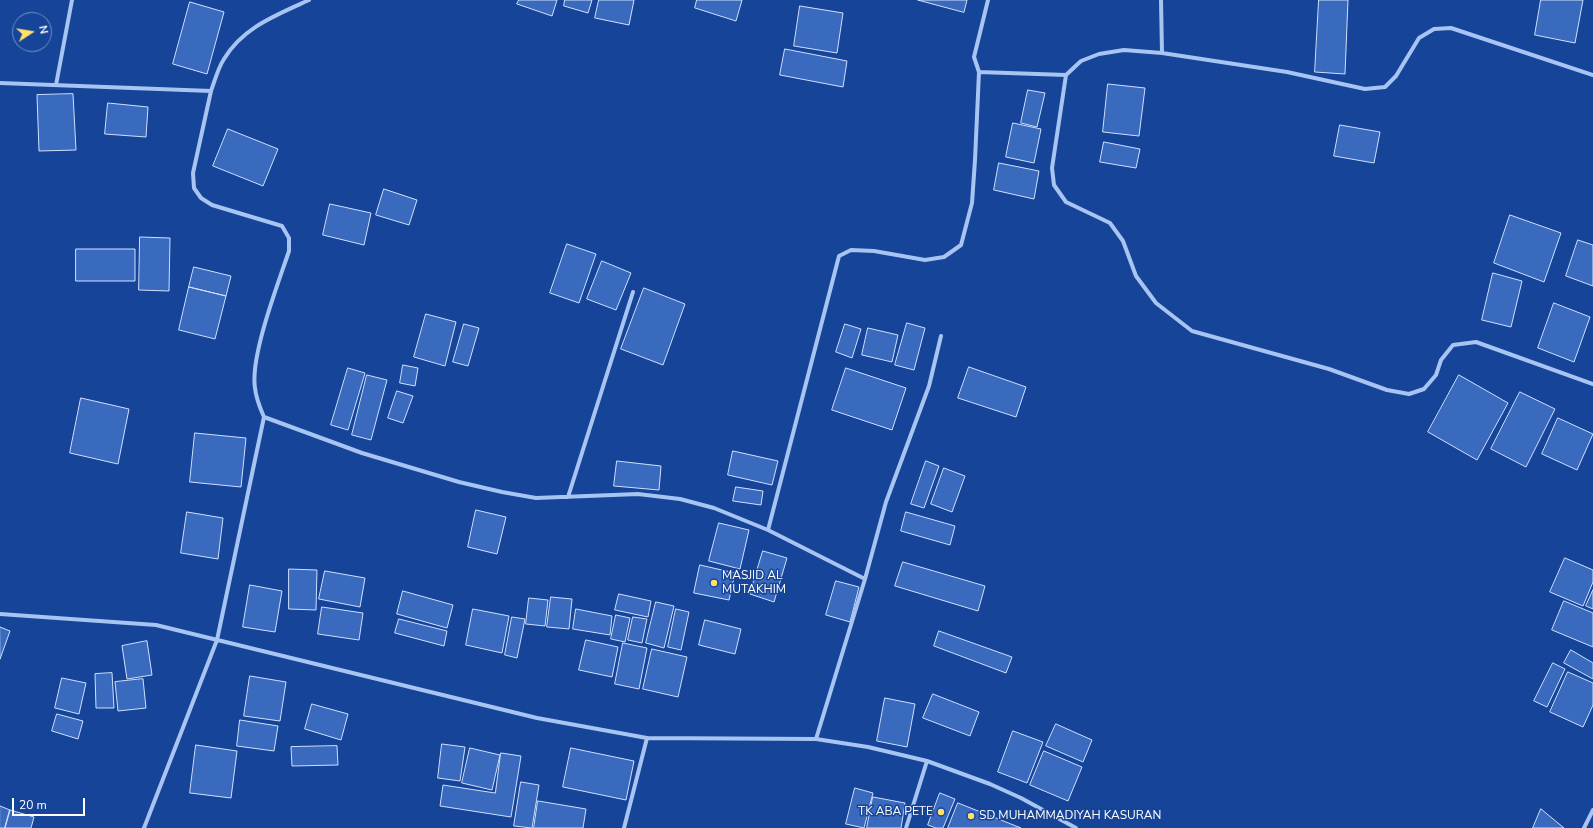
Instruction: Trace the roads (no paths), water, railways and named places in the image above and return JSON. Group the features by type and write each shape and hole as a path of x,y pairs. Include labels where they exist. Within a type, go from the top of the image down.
{"street":[{"path":"56,85 72,0"},
{"path":"144,828 217,640 264,417 255,388 255,370 264,329 289,251 289,238 282,226 212,205 201,198 194,188 193,173 211,90 224,59 244,35 258,24 309,0"},
{"path":"768,530 839,256 851,250 874,251 925,260 944,257 961,245 972,203 979,72 974,57 988,0"},
{"path":"1162,0 1162,53"},
{"path":"1593,75 1451,28 1434,29 1419,38 1396,76 1385,87 1365,90 1287,72 1162,53 1124,50 1099,54 1081,61 1066,75 1052,168 1054,185 1066,202 1110,223 1123,241 1136,276 1156,303 1192,331 1329,369 1387,390 1409,394 1424,389 1436,375 1442,360 1453,345 1476,342 1593,384"},
{"path":"979,72 1066,75"},
{"path":"0,83 211,90"},
{"path":"568,497 633,292"},
{"path":"816,739 865,579 886,502 929,386 941,336"},
{"path":"264,417 362,453 459,482 502,492 536,498 638,494 680,499 714,508 768,530 865,579"},
{"path":"0,614 156,625 537,718 647,738 816,739 868,747 927,761 990,784 1021,798 1076,828"},
{"path":"624,828 647,738"},
{"path":"906,828 927,761"},
{"path":"1584,828 1593,810"}],"place":[{"name":"MASJID AL MUTAKHIM","path":"714,583"},
{"name":"TK ABA PETE","path":"941,812"},
{"name":"SD MUHAMMADIYAH KASURAN","path":"971,816"}]}
